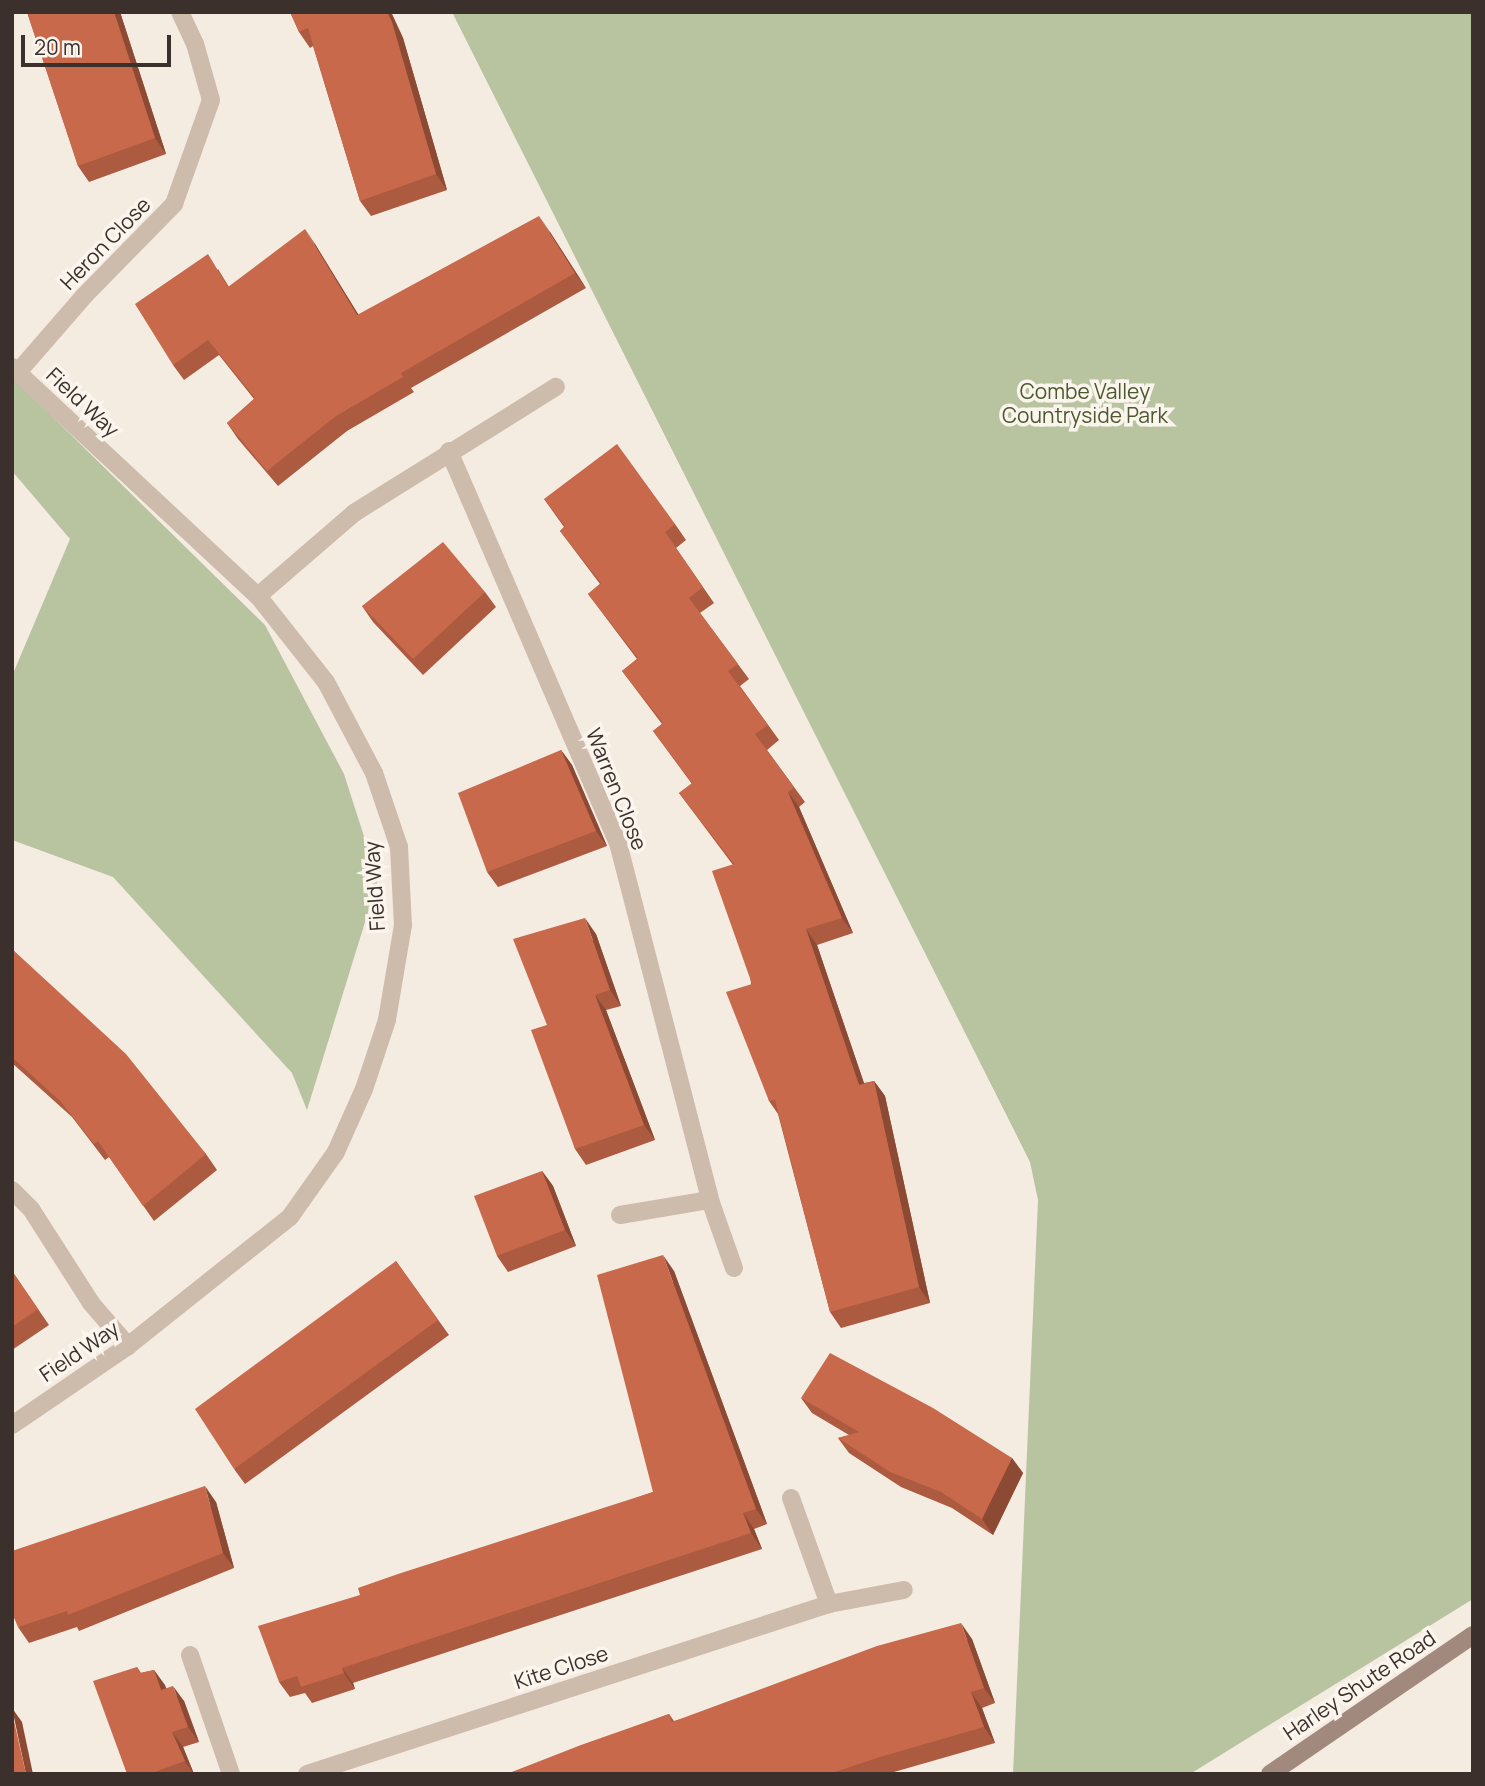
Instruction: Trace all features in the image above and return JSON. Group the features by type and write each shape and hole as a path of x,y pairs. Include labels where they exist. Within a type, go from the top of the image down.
{"main road":[{"name":"Harley Shute Road","path":"1270,1774 1473,1635"}],"street":[{"name":"Heron Close","path":"15,370 174,204 211,100 180,12"},
{"name":"Field Way","path":"12,1425 128,1346 289,1217 335,1152 365,1089 390,1006 403,925 399,847 373,773 326,682 258,596 15,370"},
{"path":"258,596 354,513 449,451 556,387"},
{"name":"Warren Close","path":"449,451 618,843 710,1200 734,1268"},
{"path":"12,1190 31,1209 91,1303 128,1346"},
{"path":"620,1215 710,1200"},
{"path":"791,1498 829,1604"},
{"name":"Kite Close","path":"307,1774 829,1604 904,1590"},
{"path":"190,1655 231,1774"}],"green space":[{"name":"Combe Valley Countryside Park","path":"452,12 1473,12 1473,1599 1190,1774 1013,1774 1038,1200 1030,1162"},
{"path":"12,377 265,625 344,774 378,880 307,1110 292,1073 113,877 12,840 12,676 70,539 12,471"}],"building":[{"path":"27,12 114,12 155,138 78,166"},
{"path":"290,12 387,12 436,174 360,201 308,28 299,32"},
{"path":"539,216 575,273 401,373 403,377 336,416 267,471 227,423 255,398 208,340 173,365 135,304 208,254 228,287 305,229 357,315"},
{"path":"617,444 675,524 665,532 703,587 689,598 738,664 728,671 768,725 755,734 794,787 788,792 842,918 806,929 859,1085 874,1081 919,1287 830,1312 775,1100 769,1101 726,992 752,984 712,871 734,864 679,793 692,783 653,731 663,723 622,671 638,658 588,594 601,583 560,531 565,526 544,499"},
{"path":"443,542 485,592 413,659 362,606"},
{"path":"561,750 596,831 487,872 458,793"},
{"path":"585,918 610,990 595,995 644,1125 575,1149 531,1030 547,1025 513,939"},
{"path":"12,949 126,1054 206,1154 143,1206 98,1141 94,1144 61,1102 12,1057"},
{"path":"542,1171 565,1230 497,1256 474,1196"},
{"path":"663,1255 756,1509 743,1513 751,1533 342,1668 344,1673 301,1687 297,1676 279,1682 258,1626 360,1595 358,1588 398,1574 653,1492 597,1275"},
{"path":"396,1261 438,1320 234,1469 195,1409"},
{"path":"12,1271 38,1309 12,1327"},
{"path":"830,1353 933,1408 1012,1458 982,1519 941,1492 890,1472 838,1438 859,1432 801,1398"},
{"path":"205,1486 223,1553 68,1615 67,1611 18,1627 12,1613 12,1551"},
{"path":"961,1623 984,1688 971,1692 984,1727 829,1774 507,1774 669,1714 672,1722 877,1646"},
{"path":"137,1667 140,1673 154,1670 161,1690 173,1686 188,1727 172,1732 185,1761 149,1774 127,1774 93,1681"},
{"path":"12,1712 26,1774 12,1774"}]}
